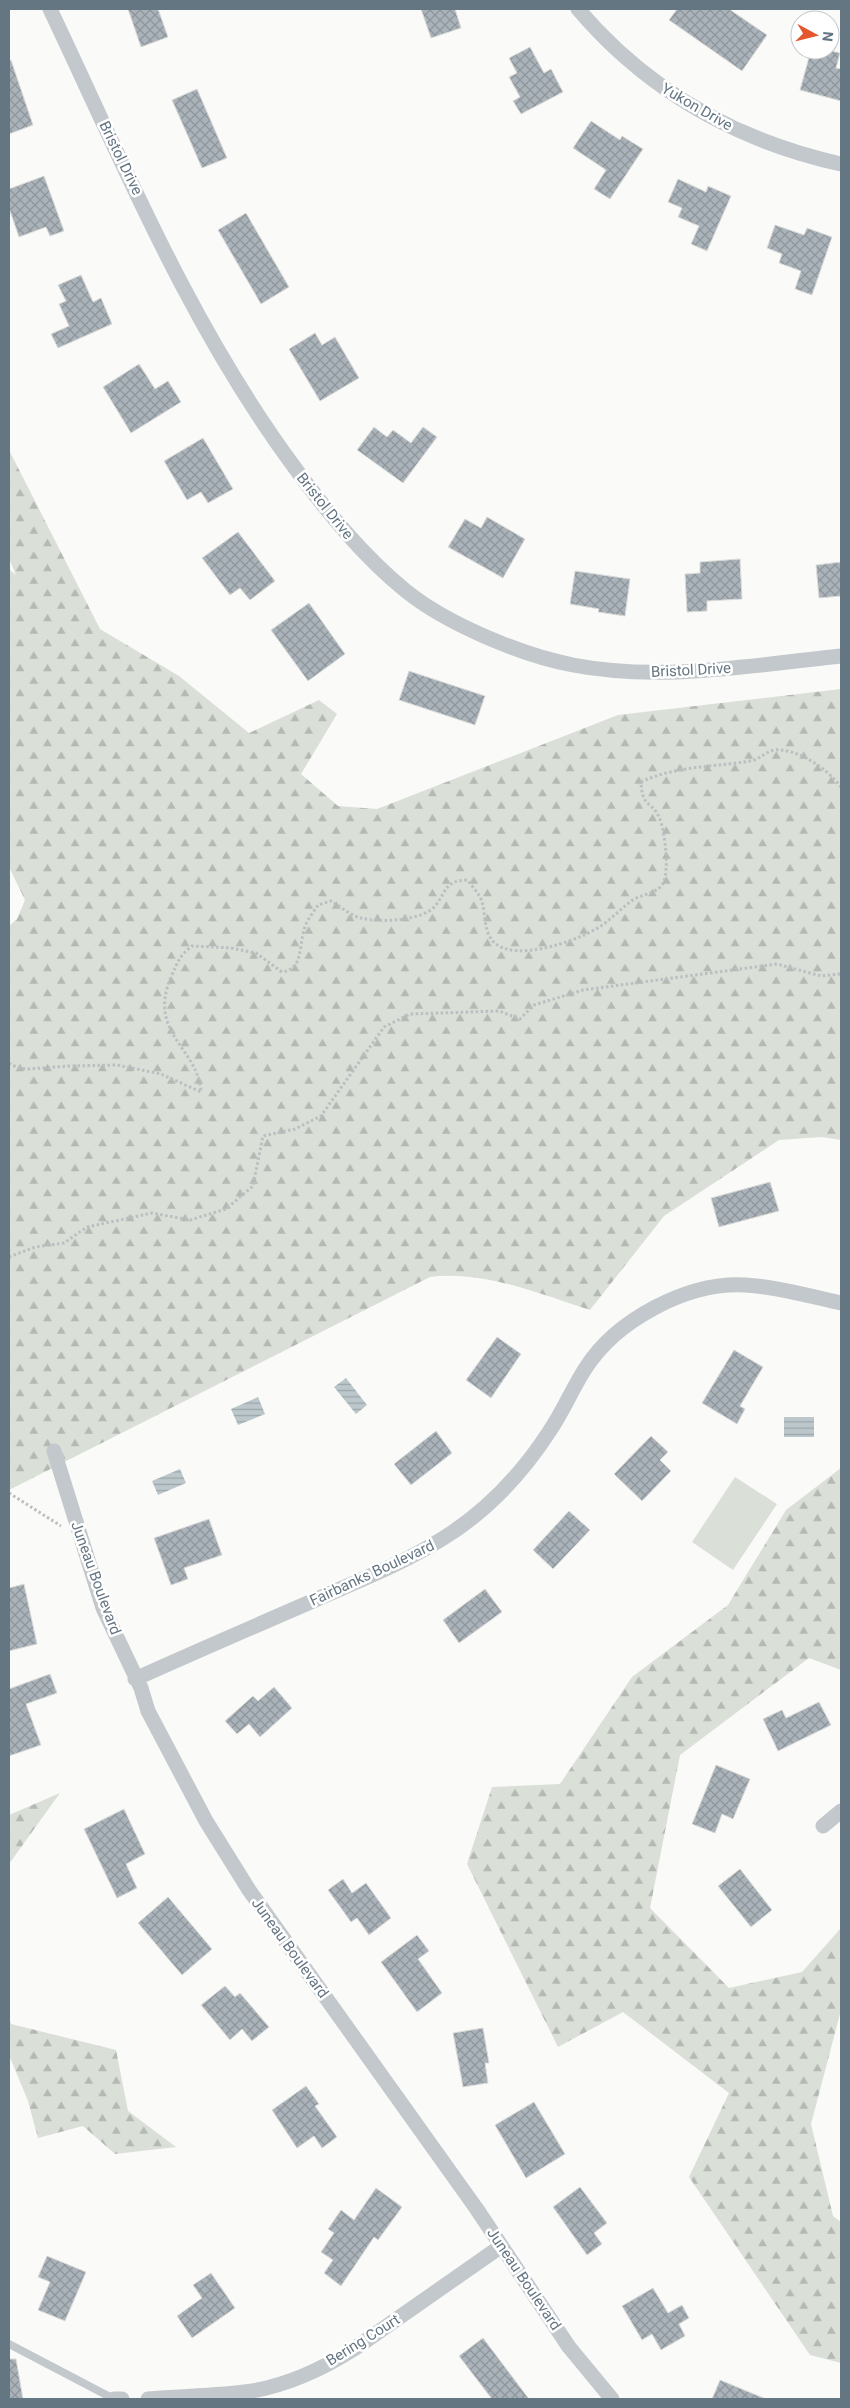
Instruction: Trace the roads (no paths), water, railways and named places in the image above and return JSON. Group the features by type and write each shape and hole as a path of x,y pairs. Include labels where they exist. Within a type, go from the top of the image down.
{"street":[{"name":"Bristol Drive","path":"50,9 190,300 227,366 268,432 318,499 364,554 409,593 459,624 529,653 572,665 632,673 710,670 841,656"},
{"name":"Yukon Drive","path":"578,9 629,62 653,81 703,113 754,138 809,157 841,164"},
{"name":"Fairbanks Boulevard","path":"136,1679 394,1566 442,1539 487,1506 515,1479 550,1431 586,1367 610,1340 656,1306 707,1289 744,1285 804,1294 841,1303"},
{"name":"Juneau Boulevard","path":"54,1451 103,1608 141,1688 148,1711 179,1773 249,1890 476,2208 500,2247 570,2347 612,2399"},
{"path":"823,1826 841,1811"},
{"name":"Bering Court","path":"148,2399 252,2390 292,2380 338,2359 354,2349 500,2247"},
{"path":"114,2399 122,2399"}],"lane":[{"path":"9,2344 114,2399"}]}
